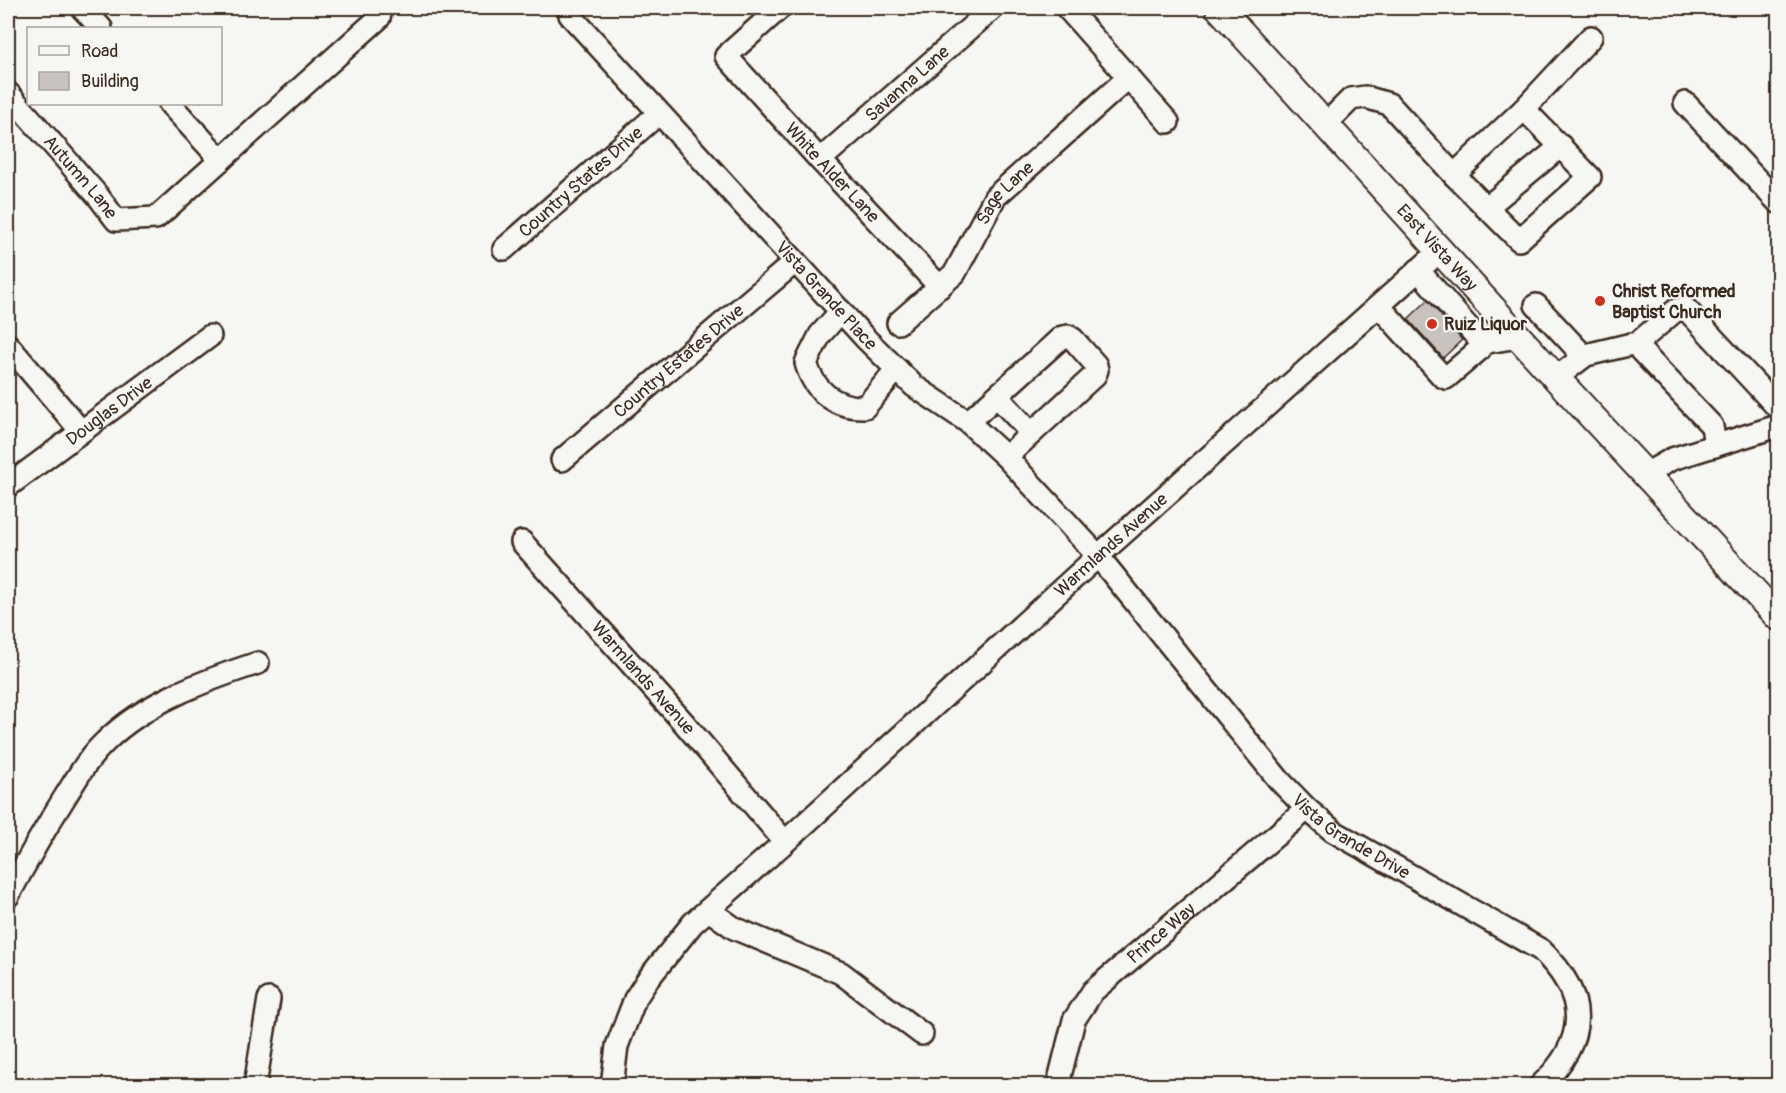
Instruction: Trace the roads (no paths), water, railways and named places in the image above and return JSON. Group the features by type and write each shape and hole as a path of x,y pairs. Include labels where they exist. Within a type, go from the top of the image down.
{"main road":[{"name":"East Vista Way","path":"1219,8 1644,475 1779,617"}],"street":[{"path":"82,8 100,27"},
{"name":"Autumn Lane","path":"8,93 98,196 116,220 156,218 379,18 381,8"},
{"name":"White Alder Lane","path":"780,8 726,56 940,287"},
{"name":"Savanna Lane","path":"820,160 993,8"},
{"path":"1066,8 1168,122"},
{"name":"Vista Grande Place","path":"570,15 841,312 914,386 968,422 1006,458 1098,556"},
{"path":"1454,175 1524,109 1591,37"},
{"name":"Sage Lane","path":"898,323 955,273 995,197 1129,77"},
{"path":"1326,124 1351,99 1365,96 1389,104 1454,175 1519,240 1590,177 1524,109"},
{"path":"1685,103 1779,202"},
{"path":"171,105 221,160"},
{"name":"Country States Drive","path":"504,249 658,114"},
{"path":"1486,208 1561,146"},
{"name":"Warmlands Avenue","path":"612,1086 617,1046 635,999 693,923 1098,556 1440,251"},
{"name":"Country Estates Drive","path":"562,460 795,262"},
{"path":"1418,270 1482,344"},
{"path":"1536,305 1579,351 1581,357"},
{"path":"1378,306 1446,378 1480,349 1482,344"},
{"path":"1715,446 1712,426 1641,351 1639,346 1640,341 1676,310 1683,308 1779,408"},
{"path":"841,312 820,335 806,363 808,372 827,396 838,404 851,408 864,407 897,369"},
{"name":"Douglas Drive","path":"8,486 210,336"},
{"path":"968,422 1062,337 1068,336 1073,339 1096,365 1095,375 1006,458"},
{"path":"1482,344 1518,337"},
{"path":"1556,378 1581,357 1591,353 1632,344 1639,346"},
{"path":"8,345 81,431"},
{"path":"997,396 1031,433"},
{"path":"1644,475 1672,459 1779,426"},
{"name":"Warmlands Avenue","path":"522,542 684,723 785,842"},
{"name":"Vista Grande Drive","path":"1098,556 1279,780 1307,809 1334,831 1541,950 1556,964 1569,983 1578,1021 1570,1050 1555,1071 1540,1086"},
{"path":"8,896 38,840 81,771 107,739 160,703 195,686 258,663"},
{"name":"Prince Way","path":"1062,1086 1060,1076 1074,1020 1093,991 1307,809"},
{"path":"709,909 734,928 841,973 922,1034"},
{"path":"255,1086 269,999"}],"place":[{"name":"Christ Reformed Baptist Church","path":"1600,301"},
{"name":"Ruiz Liquor","path":"1432,324"}]}
